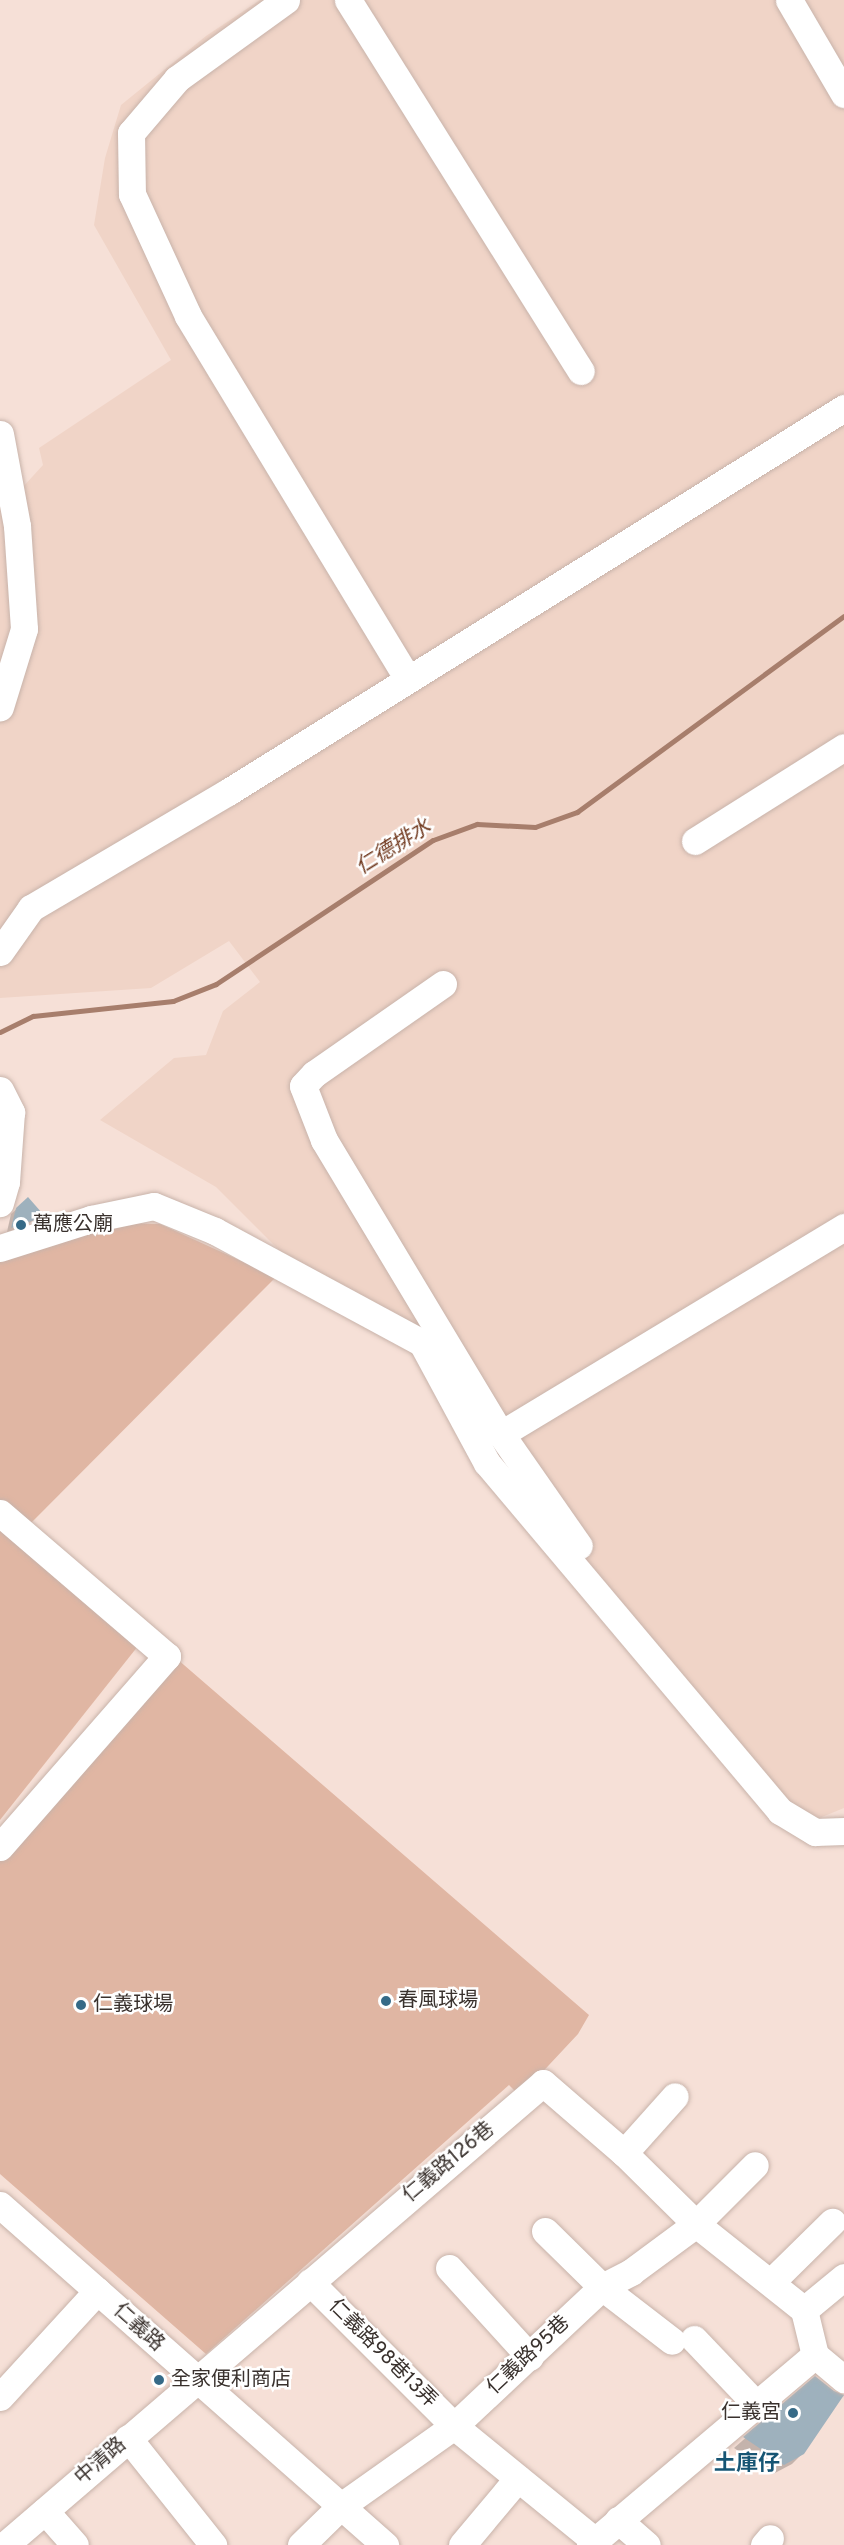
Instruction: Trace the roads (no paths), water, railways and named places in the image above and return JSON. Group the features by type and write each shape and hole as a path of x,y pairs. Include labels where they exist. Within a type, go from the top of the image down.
{"street":[{"path":"286,0 177,79 131,134 132,194 188,316 408,680"},
{"path":"348,0 581,371"},
{"path":"789,0 844,94"},
{"path":"0,952 31,908 228,792 844,408"},
{"path":"0,434 17,526 24,629 0,706"},
{"path":"695,841 844,747"},
{"path":"443,984 314,1074 303,1086 324,1140 501,1434 579,1546"},
{"path":"0,1090 10,1112 6,1182 0,1203"},
{"path":"0,1248 91,1219 154,1206 215,1232 422,1342 487,1463 780,1812 814,1832 844,1831"},
{"path":"501,1434 844,1227"},
{"path":"0,1513 167,1656 0,1847"},
{"name":"仁義路126巷","path":"198,2380 543,2083 624,2153 696,2224 804,2310"},
{"path":"624,2153 675,2096"},
{"name":"仁義路95巷","path":"301,2545 341,2506 454,2426 602,2288 631,2272 696,2224 755,2165"},
{"name":"仁義路","path":"0,2205 385,2545"},
{"path":"771,2282 832,2222"},
{"path":"545,2231 602,2288 683,2340 756,2404"},
{"path":"449,2268 530,2357"},
{"path":"844,2277 804,2310 816,2355 844,2379"},
{"name":"仁義路98巷13弄","path":"310,2282 454,2426 592,2543"},
{"path":"0,2397 97,2291"},
{"path":"592,2543 816,2355"},
{"name":"中清路","path":"5,2545 198,2380"},
{"path":"128,2438 213,2545"},
{"path":"462,2545 518,2478"},
{"path":"45,2511 75,2545"},
{"path":"618,2520 647,2545"}],"waterway":[{"name":"仁德排水","path":"0,1032 33,1016 173,1001 216,984 433,840 477,824 535,827 577,812 844,616"}],"place":[{"name":"萬應公廟","path":"21,1225"},
{"name":"春風球場","path":"386,2001"},
{"name":"仁義球場","path":"81,2005"},
{"name":"全家便利商店","path":"159,2380"},
{"name":"仁義宮","path":"793,2413"}],"district":[{"name":"土庫仔","path":"747,2465"}]}
